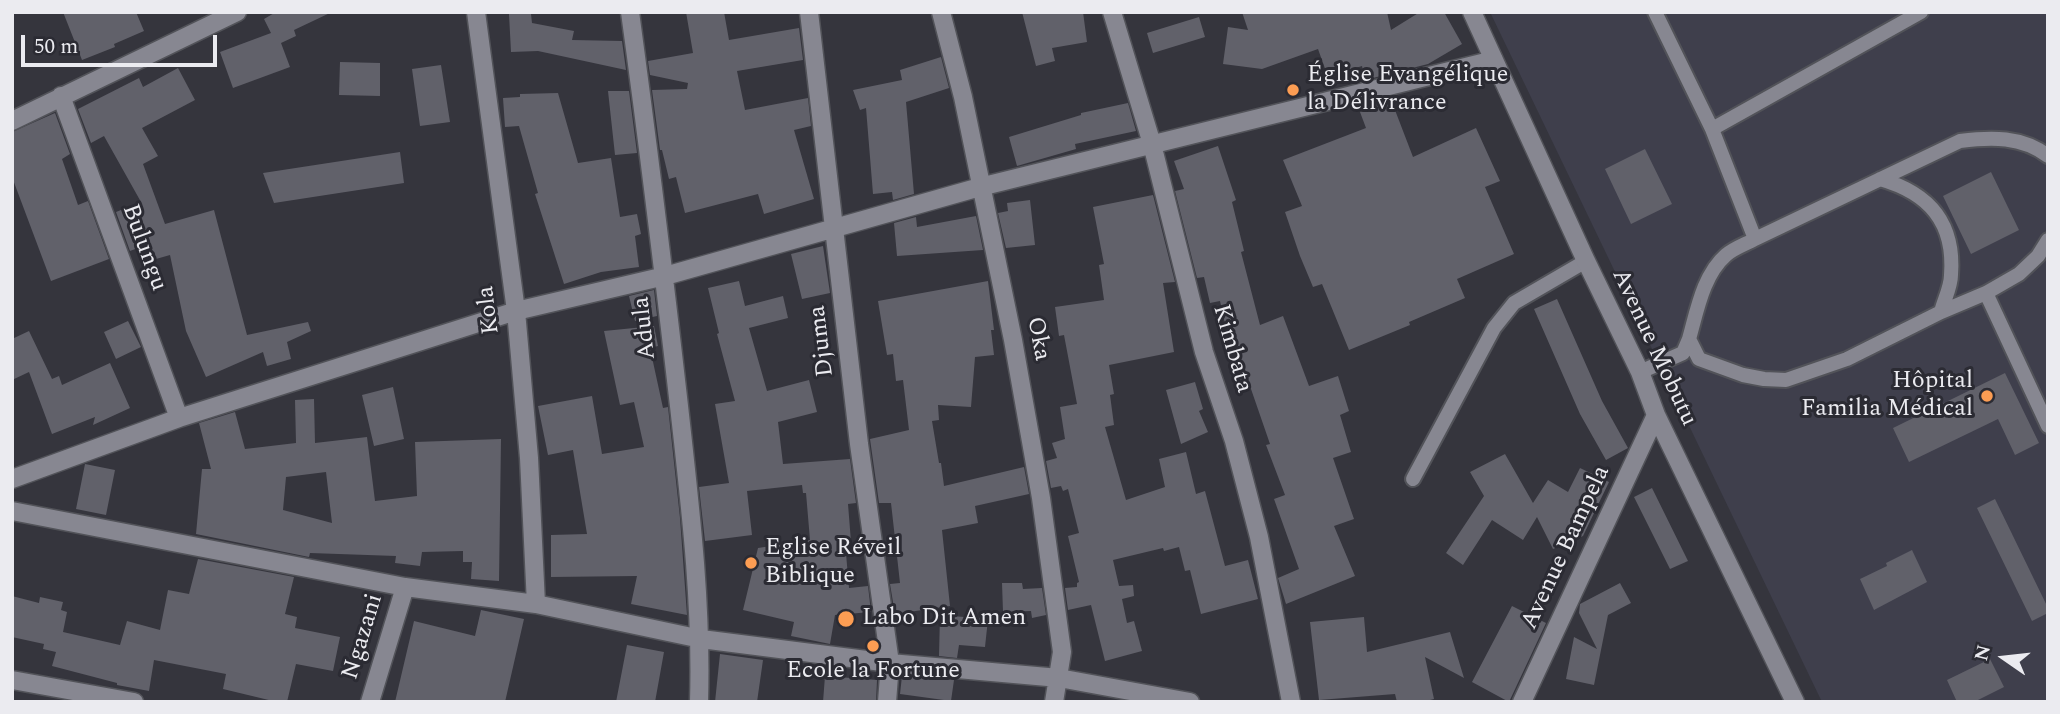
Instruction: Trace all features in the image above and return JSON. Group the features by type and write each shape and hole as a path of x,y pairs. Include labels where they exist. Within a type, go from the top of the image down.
{"street":[{"path":"12,121 237,12"},
{"name":"Kola","path":"475,12 516,311 529,458 536,604"},
{"name":"Adula","path":"630,12 665,276 694,531 701,639 699,702"},
{"name":"Djuma","path":"808,12 859,444 890,663 887,702"},
{"name":"Oka","path":"941,12 963,97 1013,340 1041,498 1062,652 1054,702"},
{"name":"Kimbata","path":"1112,12 1152,144 1204,352 1234,441 1259,537 1291,702"},
{"name":"Avenue Mobutu","path":"1472,12 1640,372 1656,415 1795,702"},
{"path":"12,479 179,418 516,311 665,276 980,187 1494,60"},
{"name":"Bulungu","path":"61,96 179,418"},
{"name":"Avenue Bampela","path":"1522,702 1656,415"},
{"path":"12,511 405,587 536,604 701,639 890,663 1059,678 1190,702"},
{"name":"Ngazani","path":"370,702 405,587"},
{"path":"12,680 134,702"}],"lane":[{"path":"1655,12 1712,129 1755,239"},
{"path":"1712,129 1921,12"},
{"path":"1640,372 1686,346 1707,283 1728,253 1960,141 1987,137 2017,141 2048,156"},
{"path":"1880,179 1901,185 1924,199 1943,220 1951,242 1951,277 1941,312"},
{"path":"1686,346 1699,359 1743,375 1786,380 1847,359 1941,312 1986,293 2019,274 2038,256 2048,240"},
{"path":"1413,479 1494,328 1514,303 1586,261"},
{"path":"1986,293 2048,426"}],"shaded area":[{"path":"1490,12 2048,12 2048,702 1822,702"}],"building":[{"path":"63,12 136,12 144,31 114,44 115,47 82,60"},
{"path":"276,12 332,12 294,30 296,36 281,43 290,67 233,88 220,52 271,33 264,19"},
{"path":"686,12 724,12 729,40 799,28 803,60 737,71 745,110 808,98 811,126 794,130 814,199 764,214 758,194 685,213 676,177 669,179 660,150 652,90 687,89 688,83 650,75 648,61 693,53"},
{"path":"1022,12 1083,12 1087,42 1052,48 1055,61 1036,66"},
{"path":"1242,12 1387,12 1391,30 1420,12 1444,12 1462,44 1428,64 1365,80 1362,66 1328,77 1318,49 1262,69 1223,64 1228,27 1248,30"},
{"path":"509,14 531,14 532,23 574,31 572,40 622,41 626,70 538,51 511,52"},
{"path":"1199,17 1205,37 1153,53 1147,33"},
{"path":"941,57 949,88 906,102 914,194 893,200 892,192 873,194 866,108 860,110 853,90 902,80 900,70"},
{"path":"340,62 380,63 380,96 339,95"},
{"path":"441,65 450,122 420,126 412,69"},
{"path":"178,68 195,100 142,128 158,156 143,164 165,224 214,210 247,335 308,322 311,331 287,342 291,359 267,366 263,352 206,377 186,331 170,255 142,263 138,248 130,251 116,212 141,202 104,136 91,143 78,109 139,78 143,87"},
{"path":"608,91 629,91 637,153 615,155"},
{"path":"558,93 578,163 611,158 620,217 637,214 641,234 635,236 639,267 601,272 564,284 535,194 538,193 519,126 505,127 503,98 520,97 520,94"},
{"path":"1390,97 1413,157 1476,128 1500,181 1485,187 1514,254 1457,279 1465,298 1409,322 1410,325 1349,350 1322,284 1313,287 1300,256 1285,212 1302,206 1283,160 1366,128 1360,112 1371,108 1370,102"},
{"path":"1128,103 1136,131 1075,144 1076,149 1017,166 1009,137 1081,113"},
{"path":"55,113 70,154 62,159 78,205 88,201 109,259 51,281 12,177 12,132"},
{"path":"1218,146 1236,200 1232,202 1244,251 1241,252 1260,325 1283,316 1309,386 1338,376 1349,411 1340,415 1351,452 1333,458 1354,519 1334,526 1355,576 1286,604 1278,578 1299,569 1274,499 1285,495 1266,445 1270,444 1251,389 1240,392 1220,301 1210,303 1204,277 1197,278 1175,191 1184,189 1174,161"},
{"path":"1645,149 1672,204 1631,224 1605,169"},
{"path":"400,152 404,183 274,203 263,173"},
{"path":"1991,172 2019,230 1971,254 1943,196"},
{"path":"1153,195 1175,282 1163,283 1174,352 1109,365 1114,394 1110,395 1114,425 1105,427 1126,500 1165,487 1159,459 1186,452 1196,494 1205,491 1225,566 1248,560 1258,599 1201,614 1190,570 1185,571 1179,547 1164,551 1163,548 1113,560 1119,586 1133,585 1134,596 1122,599 1127,623 1134,621 1142,651 1105,661 1091,605 1068,610 1065,588 1077,587 1079,582 1068,536 1079,533 1068,489 1063,491 1061,486 1051,488 1046,461 1057,458 1052,443 1065,439 1060,407 1077,404 1064,335 1059,336 1055,307 1104,300 1099,265 1104,264 1093,207"},
{"path":"1030,200 1035,245 1006,248 998,213 1008,211 1007,203"},
{"path":"976,216 983,250 897,256 894,223 916,217 917,227"},
{"path":"823,246 830,293 802,299 791,254"},
{"path":"739,281 745,306 783,296 788,318 749,328 767,391 809,380 817,412 778,422 783,464 850,459 856,503 848,504 851,542 845,542 849,588 868,586 871,612 835,615 830,644 791,636 794,622 743,610 758,548 810,540 806,493 803,493 802,485 747,491 752,535 705,541 699,487 729,483 715,404 735,401 708,288"},
{"path":"988,281 994,355 975,357 971,407 938,405 939,420 932,421 939,463 944,486 1024,467 1029,494 975,506 978,523 942,530 950,606 895,614 890,584 900,583 891,503 879,503 870,439 909,430 903,380 896,381 893,354 887,355 878,301"},
{"path":"654,290 657,316 635,321 629,296"},
{"path":"1557,299 1602,401 1628,448 1606,460 1580,414 1534,309"},
{"path":"128,321 141,347 116,359 104,332"},
{"path":"654,326 658,346 650,348 663,408 668,407 687,615 631,604 637,576 551,577 551,535 587,534 573,450 548,455 538,406 592,396 602,454 644,447 634,402 620,405 604,331"},
{"path":"29,331 52,379 59,376 62,385 110,363 130,408 93,425 95,417 52,434 29,372 12,380 12,339"},
{"name":"Hôpital Familia Médical","path":"2005,373 2039,443 2015,455 1998,419 1909,462 1893,428"},
{"path":"1195,382 1203,409 1199,411 1208,432 1181,444 1166,390"},
{"path":"393,387 404,439 374,446 362,395"},
{"path":"314,399 315,443 367,437 375,501 417,496 415,442 501,439 499,581 471,579 472,562 463,562 463,551 422,552 420,566 395,563 396,556 310,553 309,557 196,534 202,469 211,469 199,423 235,412 245,449 296,443 295,400","holes":["326,472 332,523 283,510 286,477"]},
{"path":"1505,454 1533,503 1548,480 1568,492 1580,468 1609,482 1583,536 1553,549 1537,517 1523,540 1492,520 1463,565 1446,553 1484,496 1470,472"},
{"path":"85,464 115,470 106,515 76,509"},
{"path":"1652,488 1688,561 1670,569 1634,497"},
{"path":"1995,499 2048,608 2048,613 2032,621 1977,508"},
{"path":"1912,550 1927,582 1874,610 1860,579"},
{"path":"198,559 294,577 285,614 297,617 295,628 340,637 333,671 296,664 287,702 277,702 223,689 226,674 154,660 149,691 117,685 52,666 56,652 43,649 44,644 12,637 12,596 39,603 40,597 63,602 61,610 67,612 63,632 120,645 127,621 160,630 168,590 189,594"},
{"path":"1002,583 1022,583 1023,589 1042,588 1046,615 1032,618 1031,611 1003,612"},
{"path":"1620,583 1631,603 1608,615 1594,685 1566,679 1574,637 1597,649 1579,613 1580,604"},
{"path":"1512,606 1546,623 1509,702 1472,682"},
{"path":"481,610 524,619 505,702 395,702 414,621 475,636"},
{"path":"940,615 988,619 985,647 959,645 957,658 939,656"},
{"path":"1364,617 1367,652 1450,632 1464,678 1425,657 1434,699 1397,702 1395,694 1319,700 1310,622"},
{"path":"627,645 664,652 655,702 616,702"},
{"path":"720,654 763,660 757,702 715,702"},
{"path":"1990,659 2004,687 1974,702 1957,702 1947,680"},
{"path":"825,676 877,680 876,702 823,702"},
{"path":"902,676 954,680 951,701 900,694"}],"place":[{"name":"Église Evangélique la Délivrance","path":"1293,90"},
{"name":"Hôpital Familia Médical","path":"1987,396"},
{"name":"Eglise Réveil Biblique","path":"751,563"},
{"name":"Labo Dit Amen","path":"846,619"},
{"name":"Ecole la Fortune","path":"873,646"}]}
